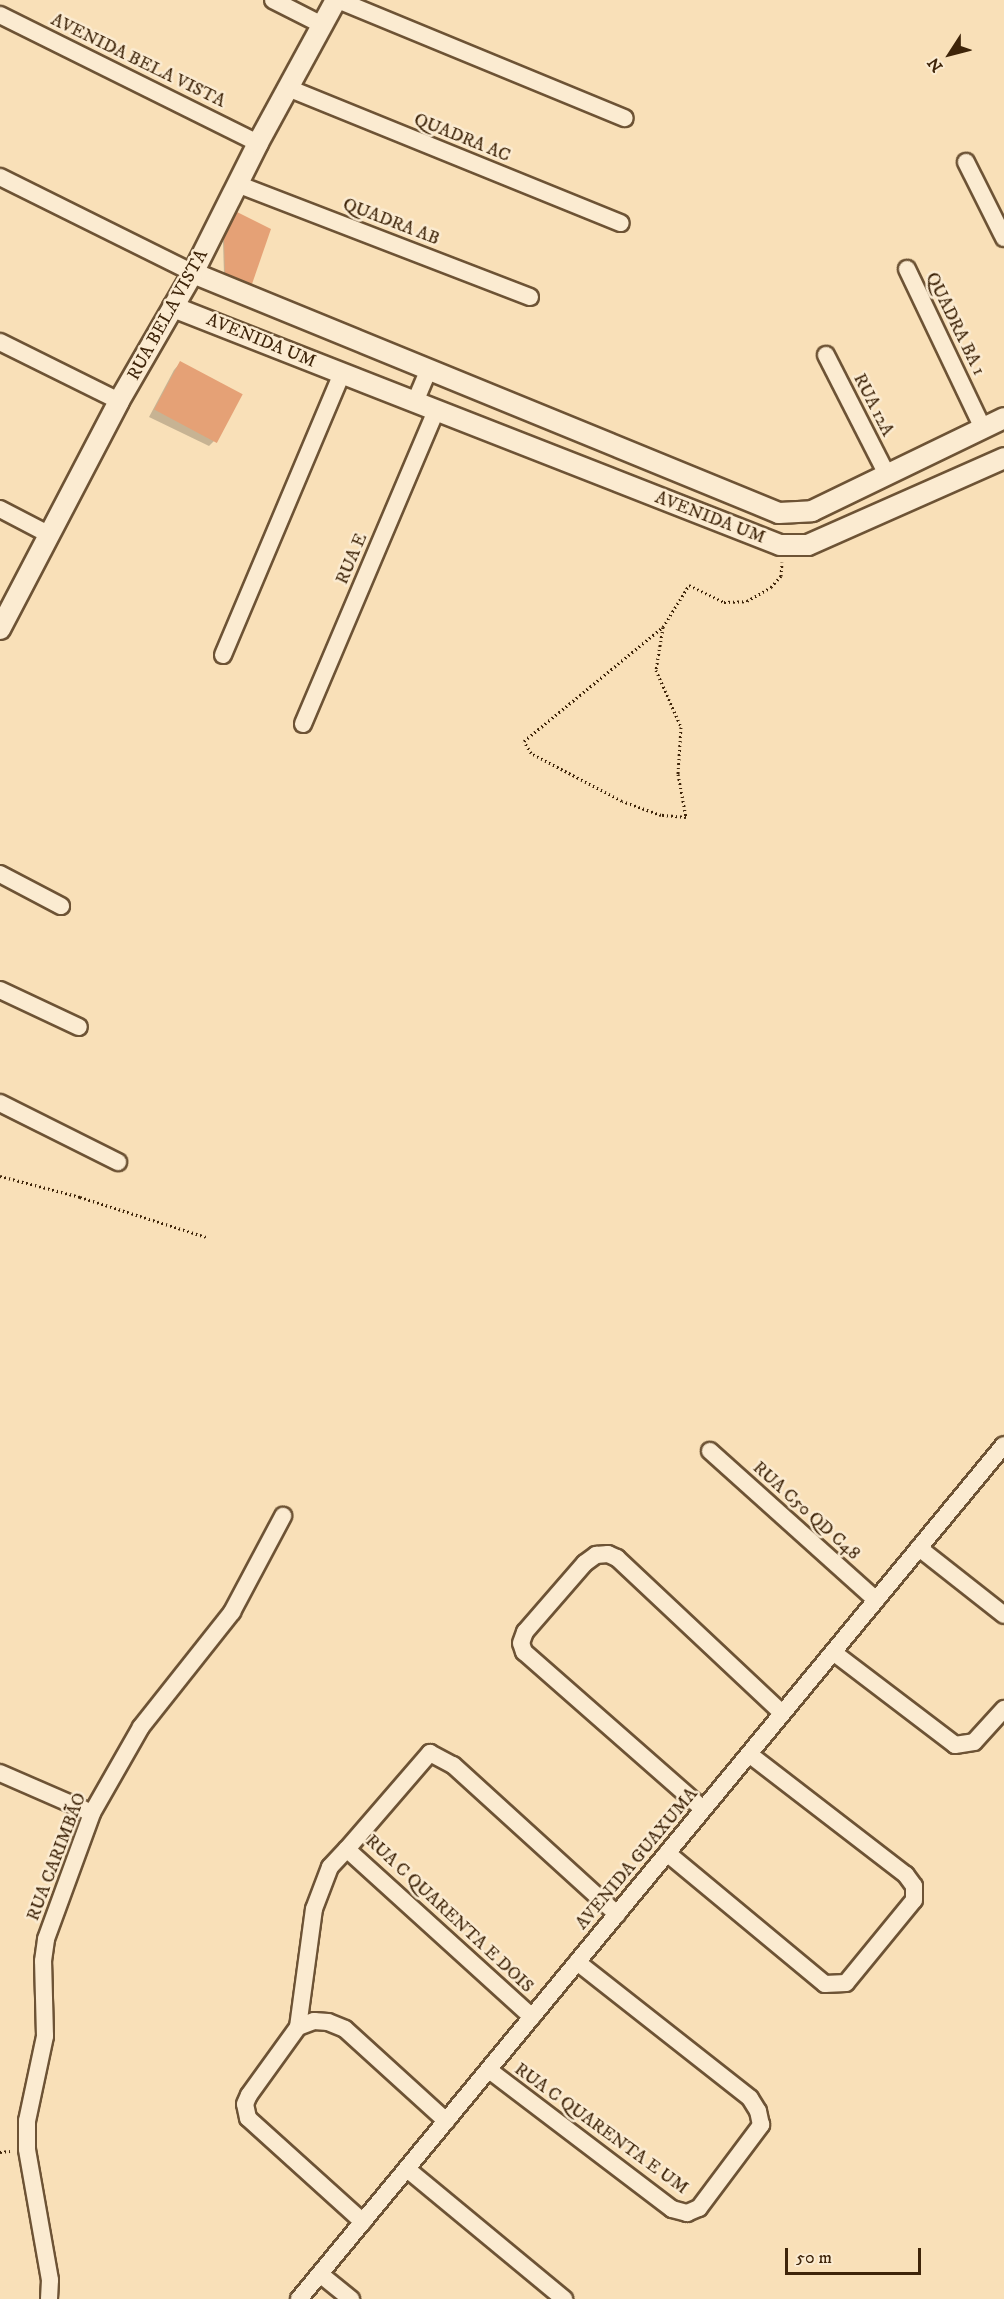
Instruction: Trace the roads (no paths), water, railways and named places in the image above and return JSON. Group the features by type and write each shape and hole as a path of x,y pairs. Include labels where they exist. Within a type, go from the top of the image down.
{"street":[{"path":"273,0 322,25"},
{"path":"337,0 625,118"},
{"name":"RUA BELA VISTA","path":"0,629 119,401 193,273 258,142 337,0"},
{"name":"AVENIDA BELA VISTA","path":"0,15 258,142"},
{"name":"QUADRA AC","path":"288,88 621,223"},
{"path":"966,162 1004,238"},
{"path":"0,177 193,273"},
{"name":"QUADRA AB","path":"237,184 530,297"},
{"path":"205,249 217,276 227,287"},
{"name":"QUADRA BA 1","path":"907,269 983,428"},
{"name":"AVENIDA UM","path":"193,273 779,513 812,510 1004,418"},
{"name":"AVENIDA UM","path":"173,307 780,545 808,545 1004,458"},
{"path":"0,342 119,401"},
{"name":"RUA 12A","path":"826,355 886,473"},
{"path":"415,402 429,369"},
{"path":"223,655 342,373"},
{"name":"RUA E","path":"303,724 436,410"},
{"path":"0,509 50,535"},
{"path":"0,874 61,906"},
{"path":"0,990 79,1028"},
{"path":"0,1103 118,1162"},
{"name":"AVENIDA GUAXUMA","path":"299,2299 1004,1445"},
{"name":"RUA C50 QD C48","path":"710,1451 876,1599"},
{"name":"RUA CARIMBÃO","path":"49,2299 50,2280 27,2149 27,2121 45,2036 43,1961 46,1938 92,1813 141,1727 232,1612 283,1516"},
{"path":"919,1548 1004,1615"},
{"path":"704,1809 524,1652 521,1642 525,1632 585,1563 596,1555 608,1554 617,1558 782,1713"},
{"path":"833,1652 955,1745 974,1742 1004,1709"},
{"name":"RUA C QUARENTA E DOIS","path":"532,2017 348,1849 430,1754 453,1765 617,1914"},
{"path":"667,1853 825,1984 846,1983 914,1900 914,1886 906,1875 749,1754"},
{"path":"0,1773 92,1813"},
{"path":"348,1849 330,1867 314,1909 298,2027 249,2095 245,2104 248,2118 363,2222"},
{"name":"RUA C QUARENTA E UM","path":"489,2070 672,2209 687,2213 699,2208 761,2125 758,2111 750,2098 578,1962"},
{"path":"298,2027 321,2022 345,2030 446,2121"},
{"path":"407,2169 564,2299"},
{"path":"320,2274 351,2299"}]}
